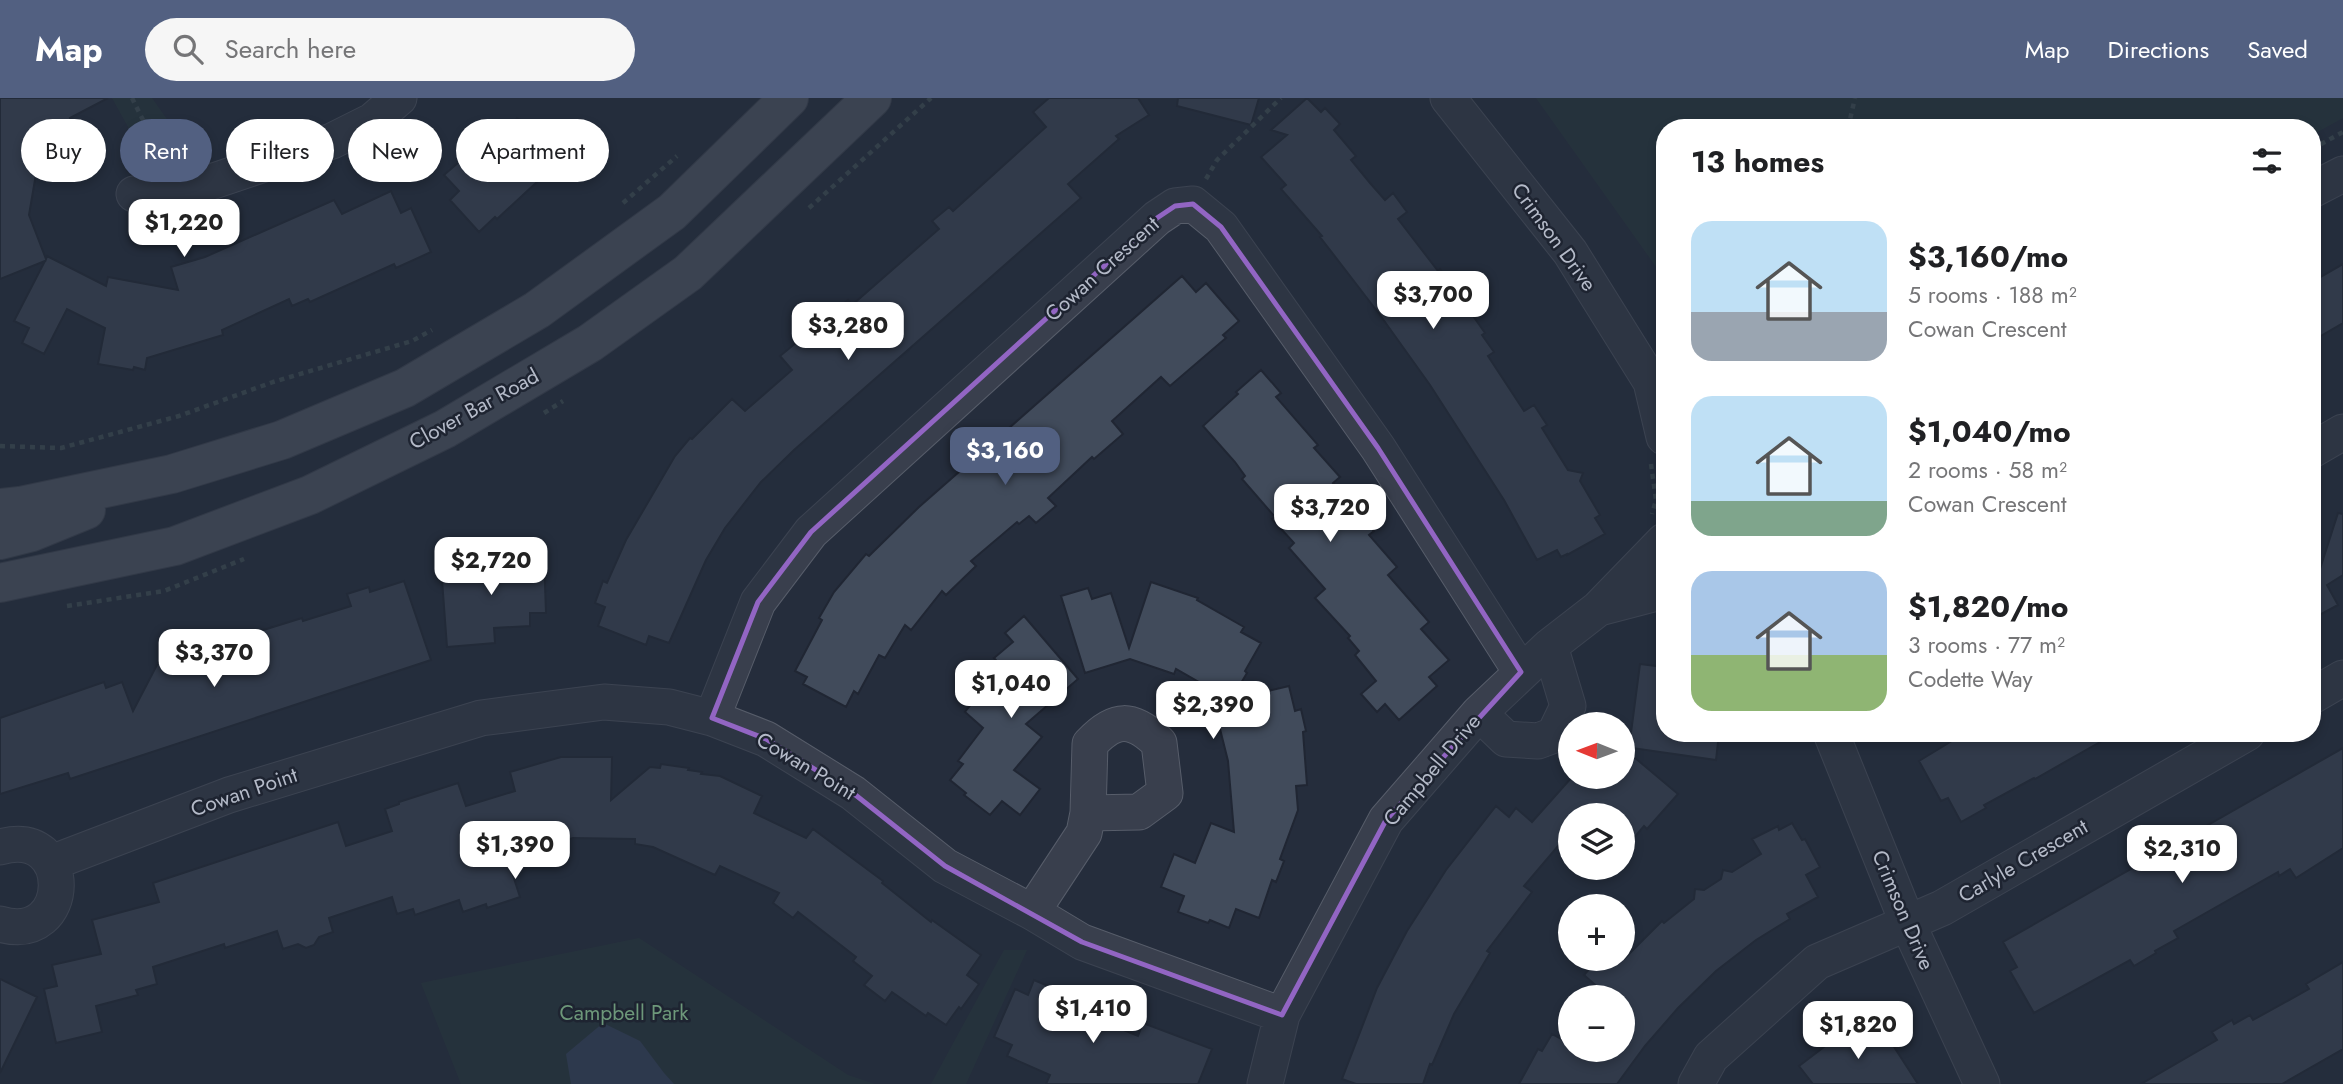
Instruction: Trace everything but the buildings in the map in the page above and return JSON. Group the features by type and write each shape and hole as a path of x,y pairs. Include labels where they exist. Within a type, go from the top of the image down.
{"main road":[{"path":"0,508 172,474 282,440 405,388 537,310 672,212 789,98"},
{"name":"Clover Bar Road","path":"0,583 175,546 310,495 445,429 590,343 688,272 872,98"},
{"path":"0,481 172,474"},
{"path":"0,540 32,532 172,474"}],"street":[{"path":"134,194 196,187 332,141 372,121 399,98"},
{"name":"Crimson Drive","path":"1448,98 1570,252 1656,386"},
{"path":"2321,185 2343,174"},
{"path":"1192,204 1221,227 1378,448 1521,673"},
{"name":"Cowan Crescent","path":"712,718 758,601 811,532 1157,218 1175,206 1192,204"},
{"path":"2321,445 2343,432"},
{"name":"Campbell Drive","path":"1265,1084 1282,1015 1386,820 1479,713 1550,646 1599,608 1656,532"},
{"name":"Campbell Drive","path":"1599,608 1656,593"},
{"path":"1479,713 1506,738 1538,741 1554,735 1568,706 1550,646"},
{"path":"2321,691 2343,678"},
{"name":"Cowan Point","path":"51,863 229,795 481,718 604,702 669,707 712,718 766,738 853,793 945,866 1082,942 1282,1015"},
{"name":"Crimson Drive","path":"1835,742 1908,924 1982,1084"},
{"name":"Carlyle Crescent","path":"1696,1084 1711,1056 1817,962 1942,908 2231,742"},
{"path":"1032,912 1084,833 1088,813"},
{"path":"0,846 15,843 29,845 42,852 51,863 58,889 55,902 36,922 10,927 0,924"}],"path":[{"path":"132,98 143,119"},
{"path":"1192,204 1217,160 1281,98"},
{"path":"1850,119 1855,98"},
{"path":"2321,144 2343,132"},
{"path":"615,209 684,150"},
{"path":"0,446 61,448 179,416 273,382 412,341 433,329"},
{"path":"1656,462 1656,500"}],"highlighted area":[{"path":"1193,204 1221,227 1378,448 1521,672 1386,820 1282,1015 1082,942 945,866 853,793 766,739 712,718 758,602 811,532 1157,218 1175,206"}],"green space":[{"path":"112,98 152,98 167,119 124,119"},
{"path":"1536,98 2343,98 2343,118 2321,130 2321,119 1656,119 1656,267"},
{"name":"Campbell Park","path":"639,938 848,1075 875,1084 461,1084 421,983"},
{"path":"1004,950 1027,950 966,1084 931,1084"}],"water":[{"path":"603,1023 640,1041 674,1084 571,1084 566,1054"}]}
